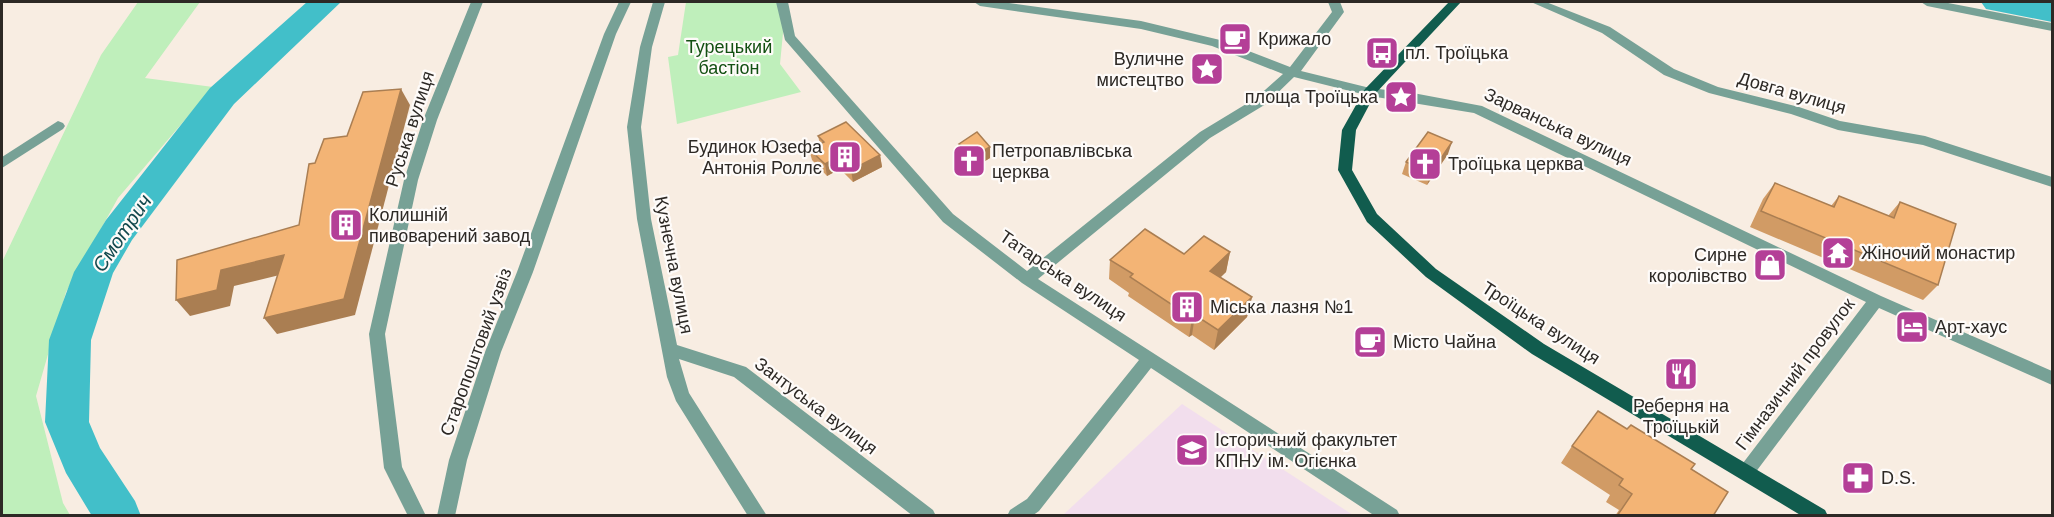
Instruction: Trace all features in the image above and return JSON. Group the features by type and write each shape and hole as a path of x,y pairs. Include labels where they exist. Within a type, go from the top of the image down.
{"main road":[{"name":"Троїцька вулиця","path":"1455,2 1370,92 1349,130 1345,170 1372,218 1431,273 1538,349 1820,516"}],"street":[{"name":"Руська вулиця","path":"417,516 393,468 376,334 411,180 430,120 477,2"},
{"name":"Старопоштовий узвіз","path":"446,516 458,460 493,352 525,272 610,34 625,2"},
{"name":"Кузнечна вулиця","path":"659,2 646,47 634,127 644,219 670,349 682,396 758,516"},
{"name":"Татарська вулиця","path":"782,2 789,37 948,218 1028,279 1391,516"},
{"name":"Зарванська вулиця","path":"980,2 1141,25 1216,43 1293,73 1370,92 1459,104 1486,112 1876,300 2052,378"},
{"path":"1028,279 1205,135 1261,101 1293,73 1338,12 1334,2"},
{"name":"Довга вулиця","path":"1537,2 1606,30 1669,72 1714,90 1785,107 1838,125 1925,141 2052,182"},
{"path":"1927,2 2052,27"},
{"path":"2,163 58,126"},
{"name":"Гімназичний провулок","path":"1746,472 1876,300"},
{"name":"Зантуська вулиця","path":"670,349 740,372 927,516"},
{"path":"1016,516 1033,505 1150,358"}],"shaded area":[{"name":"Історичний факультет КПНУ ім. Огієнка","path":"1182,404 1353,515 1063,515"}],"green space":[{"path":"138,2 200,2 145,78 213,87 118,198 66,292 36,396 63,503 70,515 2,515 2,262 101,55"},
{"name":"Турецький бастіон","path":"686,2 786,2 780,64 801,92 677,124 668,57 678,55"}],"building":[{"name":"Колишній пивоварений завод","path":"401,89 344,299 264,318 284,255 221,270 217,290 176,300 177,260 299,225 309,164 315,163 324,139 347,136 363,92"},
{"path":"846,122 880,155 851,170 838,157 825,164 809,149 824,142 818,136"},
{"path":"977,132 990,147 975,155 959,144"},
{"path":"1428,132 1452,142 1431,173 1406,162"},
{"path":"1775,183 1834,207 1839,196 1894,218 1900,202 1956,224 1938,285 1761,211"},
{"path":"1145,229 1184,254 1204,236 1230,252 1210,271 1252,297 1218,330 1195,315 1192,318 1130,277 1133,274 1110,260"},
{"path":"1598,411 1627,429 1631,425 1695,464 1691,469 1728,492 1713,516 1617,516 1632,494 1619,485 1623,479 1572,446"}],"waterway":[{"name":"Смотрич","path":"118,516 82,459 67,422 70,340 94,272 119,230 222,96 325,2"},
{"name":"Смотрич","path":"1997,2 2052,12"}],"place":[{"name":"Крижало","path":"1235,39"},
{"name":"пл. Троїцька","path":"1382,53"},
{"name":"Вуличне мистецтво","path":"1207,69"},
{"name":"площа Троїцька","path":"1401,97"},
{"name":"Будинок Юзефа Антонія Роллє","path":"845,157"},
{"name":"Петропавлівська церква","path":"969,161"},
{"name":"Троїцька церква","path":"1425,164"},
{"name":"Колишній пивоварений завод","path":"346,225"},
{"name":"Жіночий монастир","path":"1838,253"},
{"name":"Сирне королівство","path":"1770,265"},
{"name":"Міська лазня №1","path":"1187,307"},
{"name":"Арт-хаус","path":"1912,327"},
{"name":"Місто Чайна","path":"1370,342"},
{"name":"Реберня на Троїцькій","path":"1681,374"},
{"name":"Історичний факультет КПНУ ім. Огієнка","path":"1192,450"},
{"name":"D.S.","path":"1858,478"}]}
